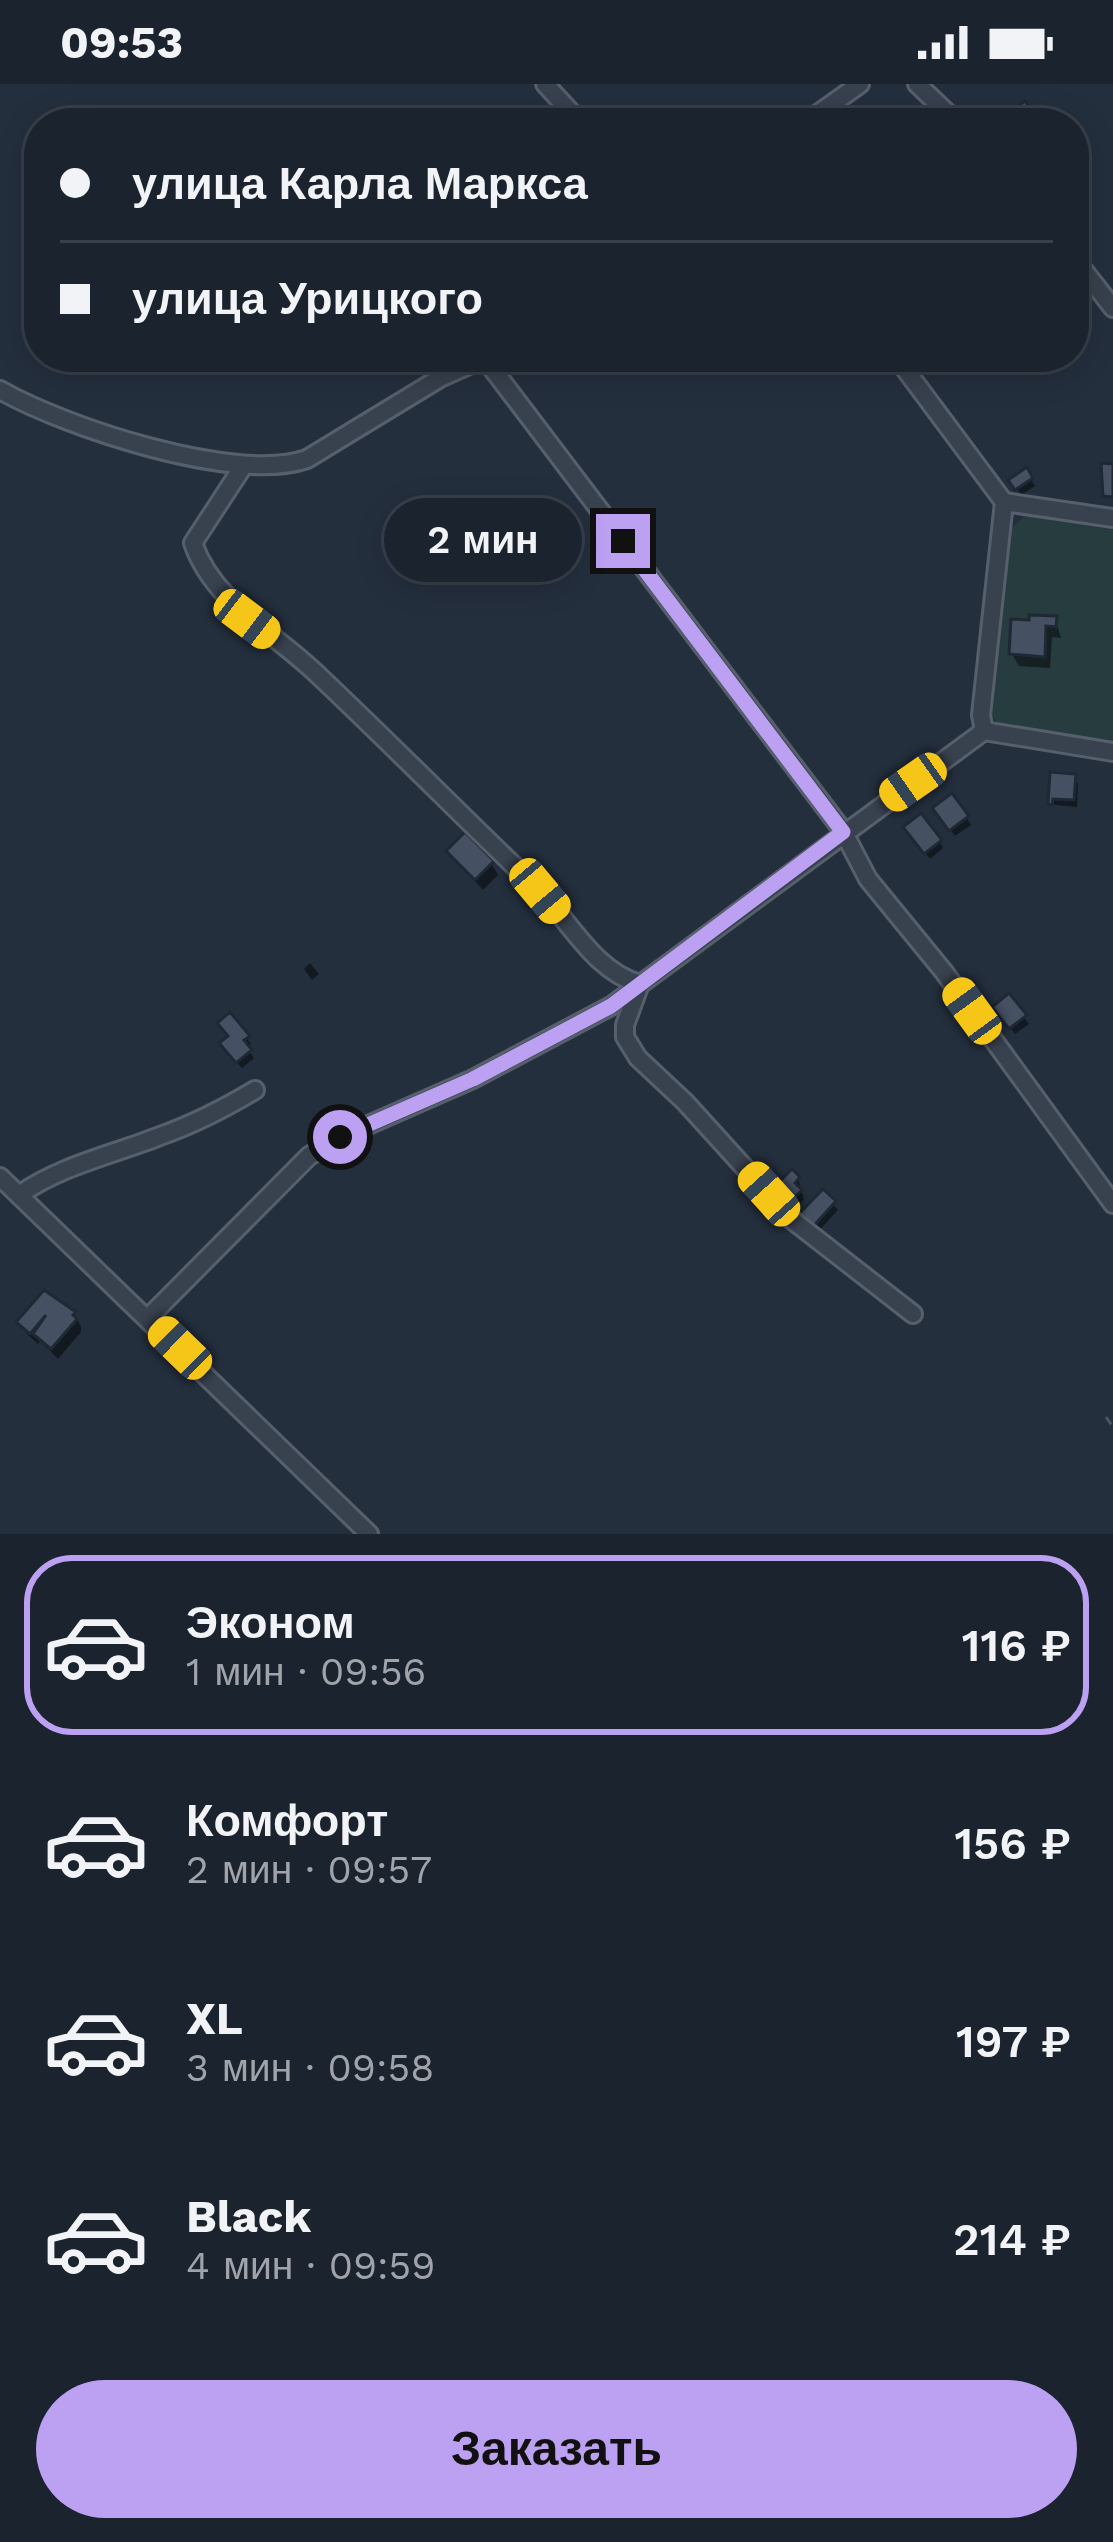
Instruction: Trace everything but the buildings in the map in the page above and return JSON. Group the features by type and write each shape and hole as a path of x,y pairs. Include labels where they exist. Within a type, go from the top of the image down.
{"street":[{"path":"545,84 567,108"},
{"path":"826,108 860,84"},
{"path":"917,84 942,108"},
{"path":"1089,277 1113,308"},
{"path":"0,390 63,419 219,464 287,466 307,459 454,372"},
{"path":"497,372 843,832 868,879 944,972 1113,1204"},
{"path":"907,372 1004,502 983,731"},
{"path":"244,465 194,543 235,604 353,708 540,891 618,977 640,984"},
{"path":"1004,502 1113,518"},
{"path":"148,1317 310,1156 340,1137 473,1079 611,1006 983,731 1113,752"},
{"path":"640,984 625,1025 625,1037 638,1058 686,1102 791,1220 913,1314"},
{"path":"19,1195 44,1177 162,1136 255,1090"},
{"path":"0,1177 369,1534"}],"path":[{"path":"1106,1418 1113,1427"}],"green space":[{"path":"1025,516 1113,530 1113,740 1002,729 988,711 1009,531"}],"route":[{"path":"340,1137 473,1079 611,1006 843,832 623,541"}]}
